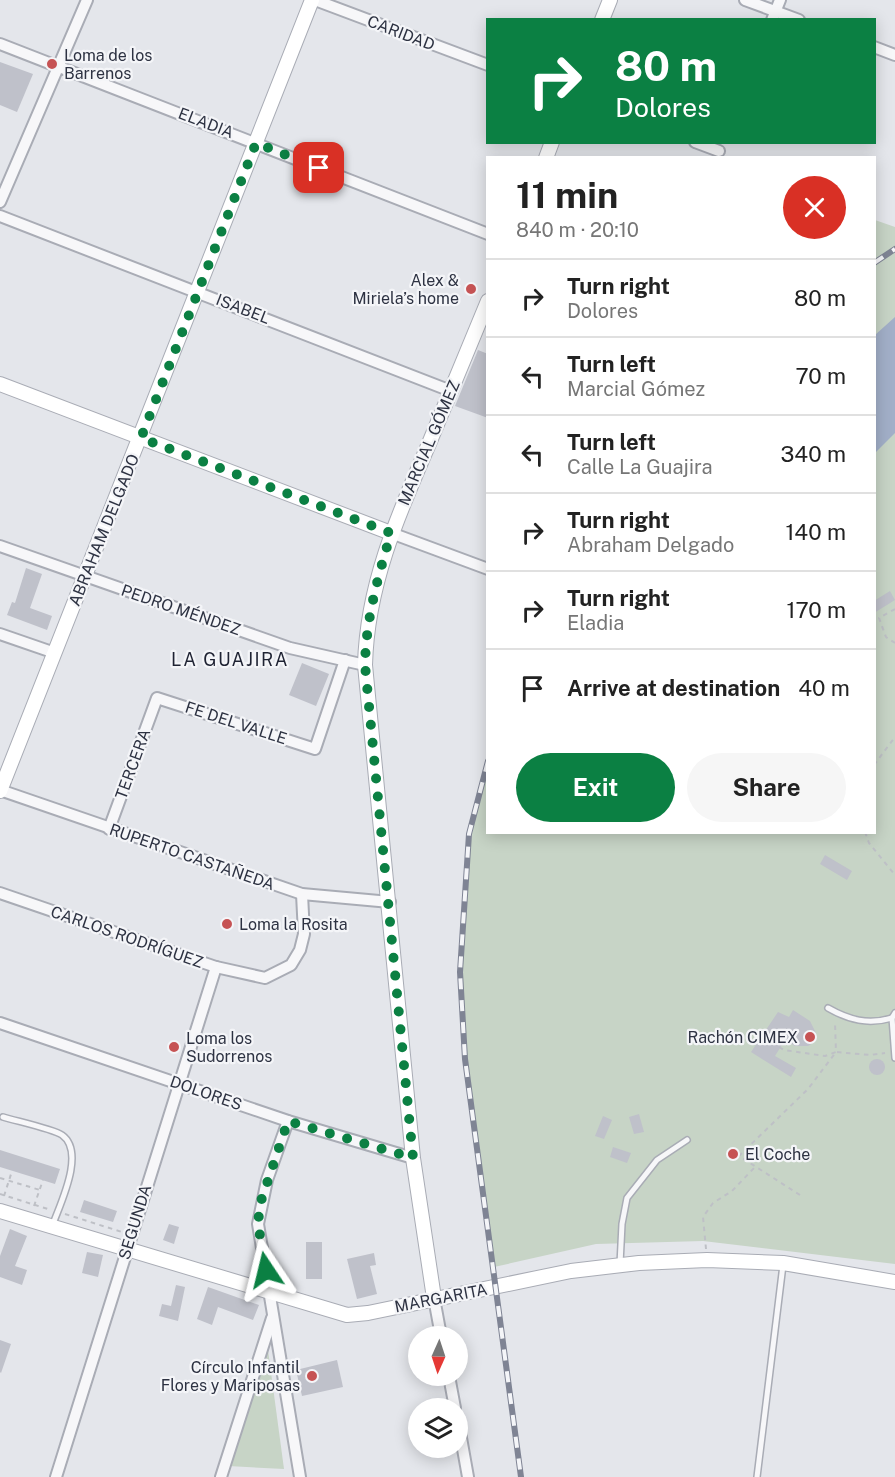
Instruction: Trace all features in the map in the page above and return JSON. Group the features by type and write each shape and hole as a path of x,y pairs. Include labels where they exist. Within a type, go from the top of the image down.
{"main road":[{"name":"ABRAHAM DELGADO","path":"0,790 313,0"},
{"path":"603,18 610,0"},
{"name":"MARCIAL GÓMEZ","path":"434,1298 413,1158 390,902 365,665 366,633 371,599 391,533 486,306"},
{"path":"0,384 391,533"},
{"name":"MARGARITA","path":"1,1211 347,1315 368,1313 571,1271 707,1260 783,1263 895,1281"}],"street":[{"path":"0,202 87,0"},
{"name":"CARIDAD","path":"313,0 486,64"},
{"path":"745,0 774,15 789,18"},
{"path":"774,15 780,0"},
{"name":"ELADIA","path":"0,44 486,233"},
{"path":"876,48 895,55"},
{"path":"700,144 719,150"},
{"name":"ISABEL","path":"0,216 451,391"},
{"path":"391,533 486,568"},
{"name":"PEDRO MÉNDEZ","path":"0,546 290,648 365,665"},
{"path":"0,634 55,653"},
{"name":"FE DEL VALLE","path":"157,698 315,749 345,660"},
{"name":"TERCERA","path":"109,829 157,698"},
{"name":"RUPERTO CASTAÑEDA","path":"0,790 302,894 390,902"},
{"name":"CARLOS RODRÍGUEZ","path":"0,893 216,967 266,978 291,965 300,950 304,934 302,894"},
{"name":"SEGUNDA","path":"56,1477 216,967"},
{"name":"DOLORES","path":"0,1023 288,1121 413,1158"},
{"path":"288,1121 267,1180 258,1224 300,1477"},
{"name":"MARCIAL GÓMEZ","path":"434,1298 439,1326"},
{"path":"221,1477 273,1315"},
{"path":"465,1458 468,1477"}],"lane":[{"path":"828,1008 851,1019 870,1023 894,1016 894,1055"},
{"path":"3,1117 62,1135 71,1147 72,1170 52,1226"},
{"path":"620,1266 622,1224 627,1198 657,1160 687,1140"},
{"path":"757,1477 783,1263"}],"path":[{"path":"895,609 879,618 886,637 895,643"},
{"path":"876,762 895,737"},
{"path":"865,834 869,843 895,875"},
{"path":"800,1195 739,1156 808,1089 836,1052 835,1023"},
{"path":"756,1033 784,1050 825,1056 836,1052 894,1055"},
{"path":"707,1260 703,1217 712,1203 732,1191 755,1167"},
{"path":"1,1211 12,1171"},
{"path":"0,1178 40,1190"},
{"path":"30,1220 43,1180"}],"green space":[{"path":"876,220 895,227 895,1264 703,1241 596,1244 494,1267 464,1036 462,968 468,861 473,827 486,775 486,834 876,834"},
{"path":"268,1350 284,1469 228,1466"}],"water":[{"path":"895,317 895,433 876,452 876,334"}],"building":[{"path":"0,62 33,74 17,112 0,105"},
{"path":"478,350 486,353 486,417 455,406"},
{"path":"26,568 42,574 30,608 52,616 47,630 7,615 12,602 15,603"},
{"path":"890,591 895,600 876,612 876,600"},
{"path":"302,663 329,674 316,706 289,695"},
{"path":"825,855 852,871 847,880 820,864"},
{"path":"793,1010 810,1021 816,1033 813,1043 808,1046 795,1046 785,1040 775,1056 796,1068 791,1077 751,1052 778,1012 789,1017"},
{"path":"877,1059 883,1061 885,1067 883,1073 877,1075 871,1073 869,1067 871,1061"},
{"path":"639,1114 644,1132 634,1134 629,1117"},
{"path":"603,1116 612,1120 604,1139 595,1136"},
{"path":"613,1147 631,1153 627,1163 610,1157"},
{"path":"0,1150 60,1169 55,1184 0,1167"},
{"path":"84,1200 117,1211 113,1222 80,1212"},
{"path":"169,1224 179,1227 174,1244 163,1240"},
{"path":"10,1229 27,1236 15,1266 27,1270 22,1285 0,1277 0,1256"},
{"path":"306,1242 322,1242 322,1279 306,1279"},
{"path":"87,1252 103,1255 98,1277 82,1273"},
{"path":"374,1253 376,1265 370,1266 377,1294 357,1299 347,1259"},
{"path":"176,1285 185,1287 178,1321 159,1316 162,1304 171,1306"},
{"path":"208,1287 259,1305 253,1320 218,1307 212,1325 197,1319"},
{"path":"0,1340 11,1344 1,1373 0,1372"},
{"path":"337,1360 343,1387 302,1396 296,1370"}],"railway":[{"path":"876,262 895,249"},
{"path":"486,769 469,834 460,972 465,1059 521,1477"}],"place":[{"name":"Loma de los Barrenos","path":"52,64"},
{"name":"Alex & Miriela’s home","path":"471,289"},
{"name":"Loma la Rosita","path":"227,924"},
{"name":"Rachón CIMEX","path":"810,1037"},
{"name":"Loma los Sudorrenos","path":"174,1047"},
{"name":"El Coche","path":"733,1154"},
{"name":"Círculo Infantil Flores y Mariposas","path":"312,1376"}],"district":[{"name":"LA GUAJIRA","path":"230,659"}],"route":[{"path":"266,1270 258,1224 260,1204 288,1121 413,1158 390,902 365,665 366,633 371,599 391,533 141,438 256,143 319,168"}]}
